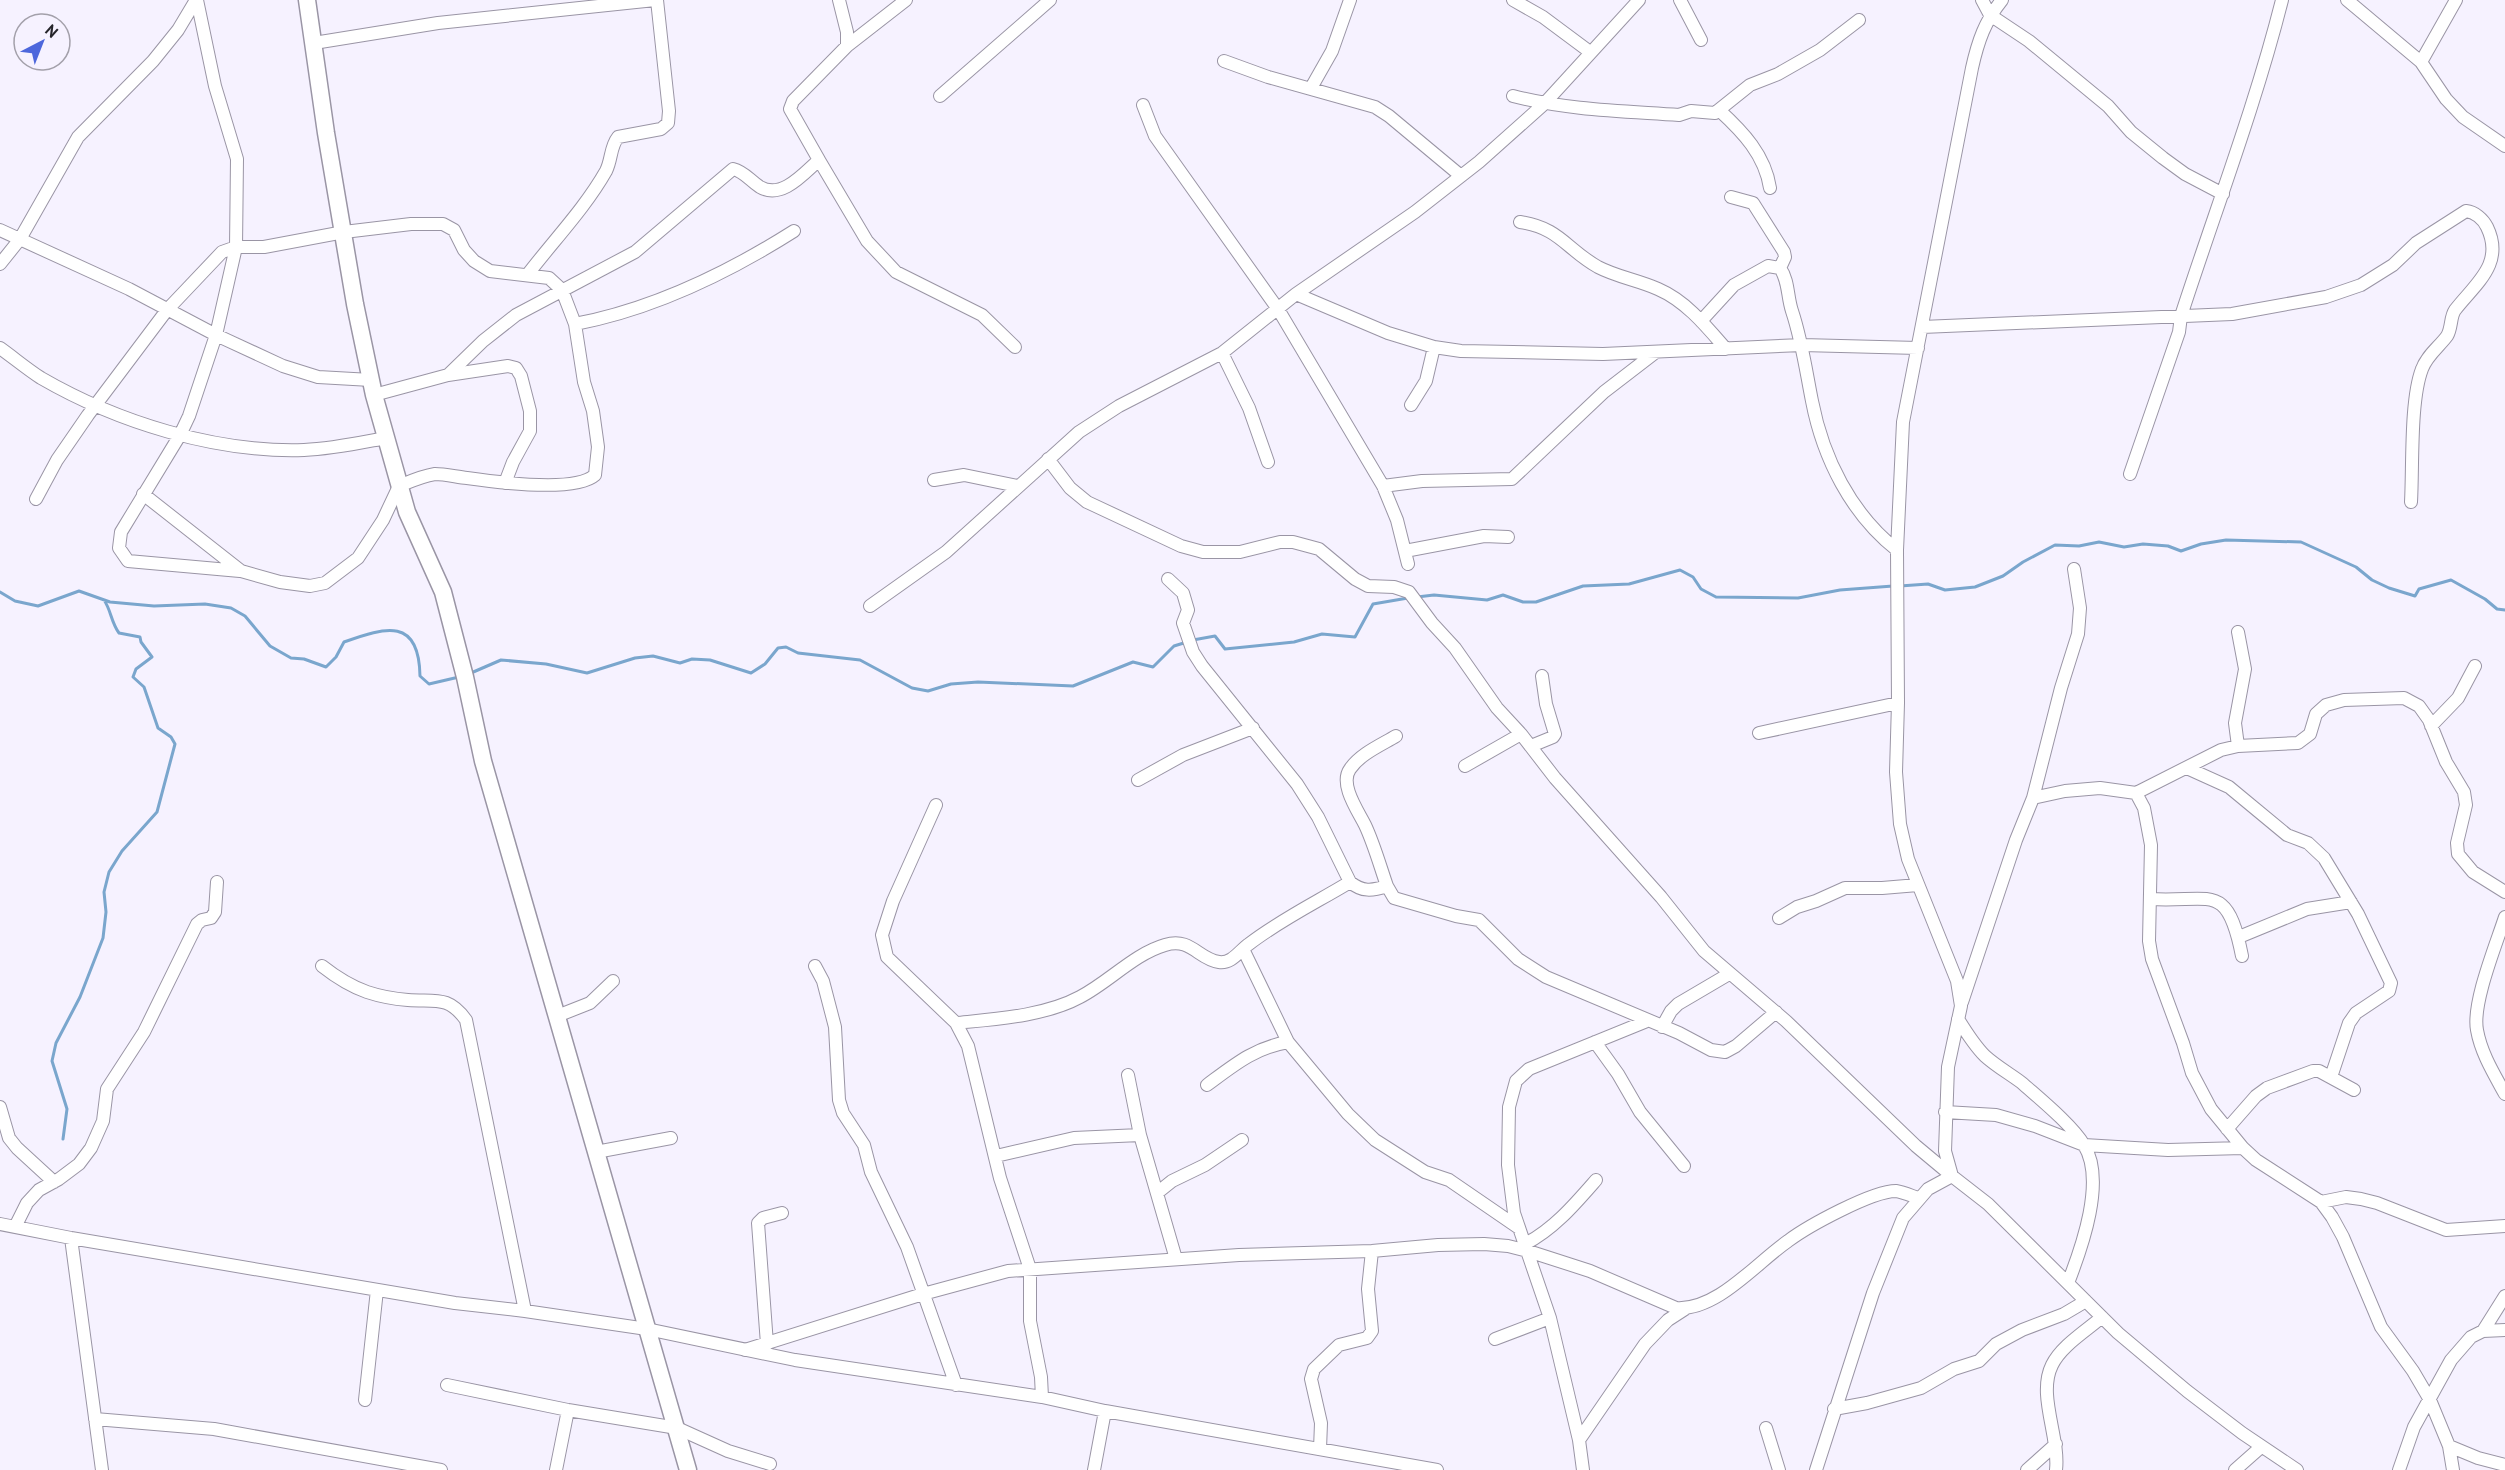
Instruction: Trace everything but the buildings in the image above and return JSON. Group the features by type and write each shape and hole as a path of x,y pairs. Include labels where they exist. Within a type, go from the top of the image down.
{"street":[{"path":"0,264 20,239 78,137 153,61 178,30 197,0"},
{"path":"36,499 68,441 167,310 222,252 236,247 264,248 344,232 411,224 443,224 454,230 464,250 474,261 490,271 549,278 562,290 574,324 584,382 592,411 598,447 595,475 590,480 555,486 506,483 436,474 399,486 383,520 358,558 339,575 325,583 310,586 280,582 241,571 128,561 119,548 121,532 180,435 189,416 216,335 236,247 237,159 215,86 197,0"},
{"path":"307,0 326,133 355,304 372,387 407,512 442,592 483,761 688,1470"},
{"path":"314,43 438,23 656,0 669,111 668,123 662,129 618,137 612,145 607,170 588,199 528,274"},
{"path":"839,0 847,32 847,46"},
{"path":"906,0 847,46 793,100 790,110 867,241 896,272 982,315 1015,347"},
{"path":"940,96 1050,0"},
{"path":"1311,88 1332,51 1349,4 1337,0"},
{"path":"1514,0 1543,17 1590,52"},
{"path":"870,606 946,552 1079,432 1119,406 1222,352 1296,294 1415,212 1461,177 1544,104 1640,0"},
{"path":"1680,0 1701,40"},
{"path":"1982,0 1990,15 2029,41 2108,106 2131,132 2163,158 2185,174 2223,194"},
{"path":"2002,0 1979,35 1903,422 1897,550 1896,772 1900,824 1908,859 1957,981 1959,1012 1967,1034 1985,1056 2049,1108 2084,1145 2092,1164 2092,1197 2084,1237 2068,1283"},
{"path":"2130,474 2179,333 2181,316 2223,194 2269,50 2282,0"},
{"path":"2347,0 2421,62 2446,99 2463,117 2505,146"},
{"path":"2421,62 2456,0"},
{"path":"1513,96 1544,104 1679,115 1691,111 1714,113 1750,85 1778,74 1820,50 1859,20"},
{"path":"1224,61 1268,77 1375,107 1389,116 1461,177"},
{"path":"1143,105 1155,136 1278,309 1383,486 1397,520 1408,564"},
{"path":"1719,110 1743,132 1761,158 1770,188"},
{"path":"448,375 483,340 516,315 635,252 733,169 744,172 760,188 774,191 791,185 819,160"},
{"path":"1731,196 1753,203 1784,252 1785,257 1780,268"},
{"path":"1922,327 2232,314 2326,297 2361,285 2393,265 2416,243 2466,211 2475,214 2486,224 2493,239 2491,261 2480,283 2453,312 2447,336 2422,369 2416,405 2411,502"},
{"path":"1520,222 1538,225 1553,232 1595,265 1617,276 1656,288 1673,296 1701,321 1726,349"},
{"path":"0,230 129,289 216,335 306,374 372,387 508,366 516,368 521,376 530,411 530,431 513,462 506,483"},
{"path":"574,324 606,318 657,302 739,265 794,231"},
{"path":"1701,321 1734,285 1768,266 1780,268 1787,278 1788,298 1808,370 1812,402 1840,482 1857,510 1882,538 1897,550"},
{"path":"1296,294 1388,333 1434,347 1461,351 1603,354 1802,345 1918,348"},
{"path":"1411,405 1426,381 1434,347"},
{"path":"0,348 40,377 96,405 180,435 265,448 302,450 335,448 386,438"},
{"path":"1222,352 1249,408 1268,462"},
{"path":"1383,486 1422,481 1512,479 1604,393 1656,352"},
{"path":"1048,459 1070,488 1087,502 1100,506 1181,546 1203,552 1240,552 1280,542 1293,542 1319,549 1355,579 1368,586 1394,587 1412,597 1455,648 1497,708 1531,746 1555,778 1661,897 1704,951 1776,1012 1916,1146 1988,1204 2102,1317 2187,1391 2261,1447 2297,1470"},
{"path":"934,480 964,475 1017,486"},
{"path":"143,494 241,571"},
{"path":"1405,552 1484,536 1508,537"},
{"path":"1952,1176 1945,1151 1945,1112 1948,1067 1959,1012 2016,840 2033,798 2061,688 2078,634 2080,608 2074,569"},
{"path":"1168,579 1184,593 1188,610 1183,622 1193,652 1297,784 1313,808 1350,882 1359,890 1374,890 1387,886"},
{"path":"2238,632 2245,669 2235,723 2238,746"},
{"path":"2431,726 2458,698 2475,666"},
{"path":"1531,746 1555,734 1546,704 1542,676"},
{"path":"2033,798 2065,791 2100,788 2136,793 2221,750 2238,746 2298,743 2310,734 2316,714 2326,705 2344,700 2404,698 2419,705 2431,726 2446,762 2464,792 2466,805 2457,843 2458,855 2473,872 2505,892"},
{"path":"1759,732 1898,703"},
{"path":"1138,780 1183,754 1253,728"},
{"path":"1466,766 1521,734"},
{"path":"1396,736 1360,759 1349,770 1347,780 1356,811 1365,824 1387,886 1394,898 1456,916 1479,920 1518,958 1546,977 1711,1050 1725,1052 1736,1046 1776,1012"},
{"path":"2187,768 2229,787 2287,835 2308,843 2327,862 2351,902 2392,987 2383,996 2356,1013 2349,1023 2331,1077"},
{"path":"2136,793 2144,808 2151,845 2149,941 2152,959 2192,1073 2211,1109 2243,1148 2274,1172 2321,1202 2343,1237 2381,1327 2413,1371 2430,1400 2449,1446 2453,1470"},
{"path":"936,805 893,901 882,935 886,957 956,1023 968,1046 1000,1178 1030,1269 1030,1321 1041,1377 1042,1397"},
{"path":"15,1227 27,1203 39,1190 79,1164 91,1148 103,1121 107,1089 144,1032 196,924 210,918 215,912 217,882"},
{"path":"956,1023 1060,1007 1082,996 1144,955 1166,945 1182,942 1220,962 1231,960 1243,949 1350,882"},
{"path":"1779,918 1797,907 1845,888 1918,885"},
{"path":"2150,899 2211,898 2222,904 2239,937 2242,956"},
{"path":"2239,937 2298,911 2351,902"},
{"path":"2505,917 2480,995 2476,1028 2485,1055 2505,1094"},
{"path":"1243,949 1288,1042 1348,1114 1375,1140 1425,1172 1449,1179 1519,1228"},
{"path":"322,966 340,980 367,992 406,1000 440,1000 458,1008 466,1020 525,1311"},
{"path":"815,966 823,981 835,1027 839,1100 843,1113 864,1145 871,1172 907,1247 956,1385"},
{"path":"1662,1027 1678,1004 1729,974"},
{"path":"556,1016 590,1003 613,981"},
{"path":"1583,1470 1579,1440 1551,1318 1514,1213 1508,1165 1509,1107 1516,1081 1529,1069 1647,1021"},
{"path":"1207,1085 1255,1051 1269,1045 1288,1042"},
{"path":"1595,1042 1618,1074 1640,1112 1683,1166"},
{"path":"2227,1129 2266,1088 2313,1071 2319,1071 2354,1090"},
{"path":"1128,1075 1140,1135 1176,1259"},
{"path":"0,1107 9,1138 16,1148 54,1182"},
{"path":"1945,1112 1996,1115 2036,1126 2084,1145 2168,1150 2243,1148"},
{"path":"996,1156 1074,1138 1140,1135"},
{"path":"596,1152 671,1138"},
{"path":"1157,1193 1172,1181 1205,1165 1242,1140"},
{"path":"1816,1470 1873,1293 1903,1218 1928,1189 1952,1176"},
{"path":"1527,1247 1554,1224 1596,1180"},
{"path":"1579,1440 1645,1344 1668,1320 1685,1309 1705,1302 1728,1289 1789,1240 1831,1216 1877,1195 1897,1191 1918,1198"},
{"path":"2321,1202 2346,1197 2369,1201 2446,1230 2505,1226"},
{"path":"767,1344 758,1223 763,1218 782,1213"},
{"path":"0,1224 71,1239 455,1304 525,1311 647,1329 744,1351 1042,1397 1105,1411 1437,1470"},
{"path":"71,1239 102,1470"},
{"path":"744,1351 922,1294 1008,1271 1176,1259 1484,1244 1527,1247 1676,1308 1685,1309"},
{"path":"1320,1449 1322,1423 1311,1379 1314,1369 1340,1345 1367,1338 1372,1331 1368,1289 1372,1251"},
{"path":"365,1400 377,1290"},
{"path":"2483,1331 2505,1296"},
{"path":"1834,1409 1867,1403 1921,1388 1954,1369 1979,1361 1996,1344 2022,1330 2064,1314 2086,1301"},
{"path":"2056,1470 2056,1444 2046,1385 2052,1365 2062,1352 2102,1317"},
{"path":"1495,1339 1551,1318"},
{"path":"2399,1470 2410,1435 2451,1360 2472,1337 2483,1331 2505,1330"},
{"path":"447,1385 568,1410 677,1428 728,1451 770,1464"},
{"path":"556,1470 568,1410"},
{"path":"1094,1470 1105,1411"},
{"path":"95,1419 214,1429 441,1470"},
{"path":"1766,1428 1779,1470"},
{"path":"2028,1470 2056,1444"},
{"path":"2449,1446 2478,1458 2505,1465"},
{"path":"2235,1470 2261,1447"}],"waterway":[{"path":"1900,586 1928,584 1945,590 1975,587 2003,576 2055,545 2079,546 2099,542 2124,547 2143,544 2168,546 2181,551 2201,544 2226,540 2301,542 2356,567 2372,580 2389,588 2415,596 2419,589 2451,580 2485,599 2497,609 2505,610"},
{"path":"1417,597 1434,595 1487,600 1503,595 1523,602 1536,602 1583,586 1629,584 1680,570 1693,577 1701,589 1716,597 1798,598 1840,590 1893,586"},
{"path":"0,592 15,601 38,606 79,591 110,602 154,606 205,604 231,608 245,616 270,646 291,658 304,659 326,667 336,657 344,642 373,633 397,631 407,635 414,644 420,676 429,684 459,677"},
{"path":"1193,640 1215,636 1225,649 1294,642 1322,634 1355,637 1373,604 1408,598"},
{"path":"63,1139 67,1109 52,1061 56,1043 80,997 103,938 106,912 104,892 109,872 122,851 157,812 175,744 171,737 158,728 144,687 133,677 136,669 152,657 140,637 119,633 104,600"},
{"path":"471,673 501,660 546,664 587,673 635,658 653,656 680,663 692,659 710,660 751,673 765,664 778,648 786,647 798,653 860,660 912,688 928,691 951,684 978,682 1073,686 1133,662 1153,667 1174,646 1187,642"}]}
